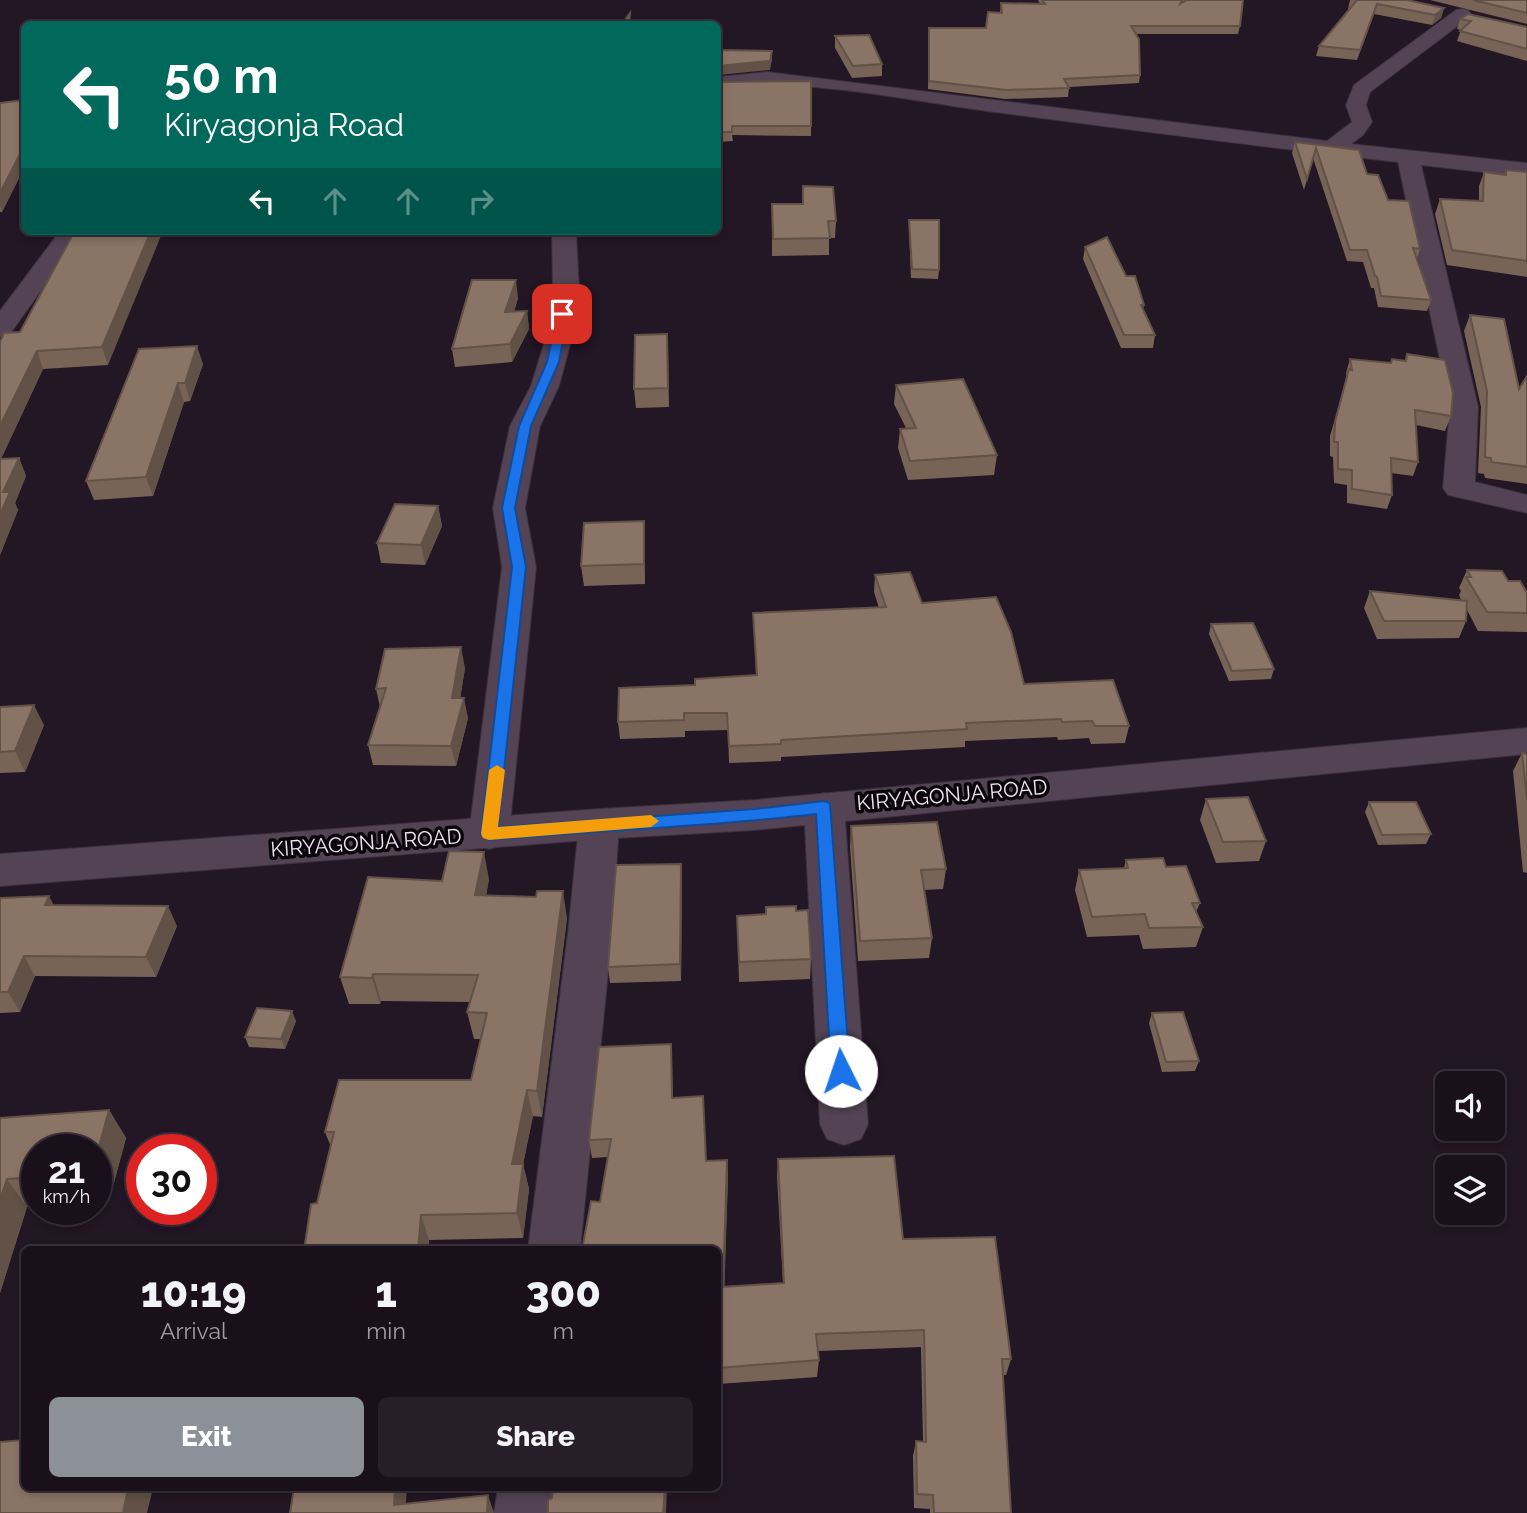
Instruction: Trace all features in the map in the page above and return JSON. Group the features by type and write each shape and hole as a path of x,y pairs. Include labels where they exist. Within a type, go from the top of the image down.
{"street":[{"path":"1436,9 1483,18"},
{"path":"1333,147 1356,131 1362,122 1356,105 1361,89 1462,14"},
{"path":"721,83 767,78 1527,170"},
{"path":"1408,156 1464,407 1460,488 1527,504"},
{"path":"0,329 69,235"},
{"path":"489,834 519,567 509,508 525,426 545,386 559,337 566,291 564,235"},
{"name":"KIRYAGONJA ROAD","path":"0,870 599,824 755,815 1527,741"},
{"path":"824,807 844,1124"},
{"path":"554,1246 590,933 599,824"},
{"path":"524,1513 527,1491"}],"building":[{"path":"1042,0 1182,0 1180,4 1187,0 1243,0 1240,26 1131,26 1139,39 1140,75 1064,79 1069,88 1006,90 929,81 929,28 986,28 988,12 1002,13 1001,3 1045,4"},
{"path":"1357,0 1407,0 1444,8 1435,15 1377,4 1360,50 1319,46"},
{"path":"1473,0 1527,0 1527,13"},
{"path":"1468,14 1527,27 1527,49 1460,31 1471,21 1460,19"},
{"path":"869,35 882,64 853,66 835,36"},
{"path":"721,50 772,51 770,61 721,66"},
{"path":"811,81 811,126 732,126 732,132 721,132 721,82"},
{"path":"21,100 21,154 0,193 0,103"},
{"path":"1295,142 1359,150 1367,174 1378,175 1388,200 1409,201 1420,249 1413,248 1431,300 1381,296 1367,250 1350,250 1316,148 1307,179"},
{"path":"1506,170 1527,172 1527,261 1452,250 1440,199 1483,201 1484,172 1506,175"},
{"path":"803,186 833,187 836,221 828,221 830,238 773,239 772,204 803,204"},
{"path":"909,220 939,220 939,270 912,269"},
{"path":"149,235 102,347 37,351 0,426 0,342 4,333 20,332 72,236"},
{"path":"1107,237 1126,276 1135,276 1144,305 1141,305 1155,335 1124,335 1085,247"},
{"path":"472,280 516,280 505,312 527,311 510,344 452,349"},
{"path":"1470,315 1504,319 1519,389 1527,376 1527,467 1491,462 1491,458 1485,457 1487,391"},
{"path":"667,334 668,388 634,389 635,335"},
{"path":"197,346 185,383 178,383 146,477 86,481 139,349"},
{"path":"1407,354 1445,360 1453,393 1451,416 1415,410 1418,462 1391,458 1392,495 1352,489 1352,470 1338,469 1338,442 1334,442 1335,422 1349,369 1352,370 1350,359 1391,363 1392,359 1406,361"},
{"path":"963,379 997,455 910,461 900,429 916,428 896,385"},
{"path":"19,458 3,492 10,492 0,515 0,459"},
{"path":"395,504 438,506 421,545 377,543"},
{"path":"644,521 644,564 581,566 584,523"},
{"path":"1467,570 1502,571 1508,581 1520,581 1527,593 1527,613 1487,612 1466,577 1471,577"},
{"path":"910,572 922,603 996,597 1011,632 1024,684 1113,680 1129,726 1095,726 1092,721 1062,722 1061,719 966,723 967,729 781,740 781,744 729,746 727,713 684,713 684,720 618,722 619,688 695,685 695,679 757,675 753,613 886,607 875,575"},
{"path":"1370,591 1467,601 1466,621 1384,621"},
{"path":"1253,623 1274,669 1232,671 1211,624"},
{"path":"461,647 452,698 464,698 451,746 368,745 386,688 376,689 385,649"},
{"path":"34,705 15,751 0,752 0,707"},
{"path":"1522,753 1527,754 1527,800"},
{"path":"1248,797 1266,841 1223,842 1206,799"},
{"path":"1369,802 1416,802 1431,834 1382,835"},
{"path":"937,822 946,869 921,870 932,938 860,941 851,826"},
{"path":"449,851 484,852 475,895 536,897 537,891 563,891 537,1091 527,1090 512,1164 523,1164 517,1213 421,1215 418,1246 305,1246 311,1204 317,1203 334,1132 325,1132 339,1080 471,1080 487,1013 467,1012 478,975 373,974 372,978 340,977 368,877 442,881"},
{"path":"1163,858 1166,867 1186,866 1200,903 1192,903 1203,927 1149,928 1145,914 1092,917 1079,870 1128,868 1126,860"},
{"path":"681,864 680,964 608,967 616,865"},
{"path":"49,896 45,905 168,906 146,957 24,956 8,992 0,992 0,898"},
{"path":"796,906 796,911 808,910 811,959 739,962 737,916 766,914 766,907"},
{"path":"257,1008 292,1011 281,1039 245,1037"},
{"path":"1183,1012 1199,1061 1166,1062 1152,1013"},
{"path":"671,1044 672,1098 703,1096 706,1161 727,1160 723,1287 784,1283 778,1159 894,1156 903,1239 995,1237 1011,1359 1002,1359 1011,1513 934,1513 933,1495 917,1494 916,1441 926,1442 924,1330 816,1334 819,1360 721,1368 721,1246 583,1246 591,1201 600,1202 611,1139 589,1140 599,1047"},
{"path":"109,1110 102,1134 21,1134 21,1178 7,1179 0,1200 0,1118"},
{"path":"21,1440 21,1491 127,1491 123,1513 0,1513 0,1442"},
{"path":"294,1491 395,1491 394,1505 488,1495 487,1513 290,1513"},
{"path":"553,1491 665,1491 663,1513 548,1513 548,1500 552,1498"}],"slow traffic":[{"path":"497,770 489,834 651,821"}],"route":[{"path":"562,314 553,362 545,386 525,426 509,508 519,567 489,834 599,824 755,815 824,807 841,1071"}]}
